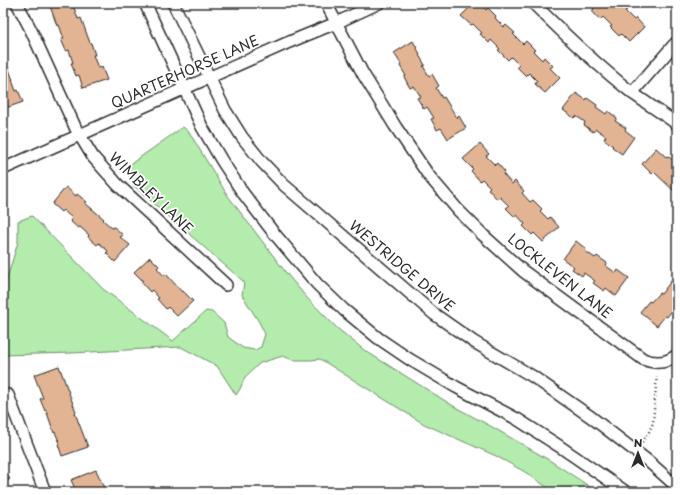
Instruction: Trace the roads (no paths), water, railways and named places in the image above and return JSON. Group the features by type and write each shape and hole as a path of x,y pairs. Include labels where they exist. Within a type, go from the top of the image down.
{"street":[{"name":"WIMBLEY LANE","path":"17,3 30,28 79,136 93,157 118,185 226,285"},
{"path":"145,3 202,127 222,161 243,193 273,232 317,284 344,310 378,338 409,359 456,387 517,419 626,492"},
{"name":"WESTRIDGE DRIVE","path":"173,3 225,110 242,137 262,162 284,185 434,314 474,342 532,376 591,417 648,461 675,485 677,490"},
{"name":"LOCKLEVEN LANE","path":"326,3 363,74 395,126 429,176 458,210 523,271 643,359 658,363 667,361 677,355"},
{"name":"QUARTERHORSE LANE","path":"3,169 379,3"},
{"path":"533,3 598,64 632,93 677,124"},
{"path":"632,93 677,42"},
{"path":"8,395 45,492"}]}
